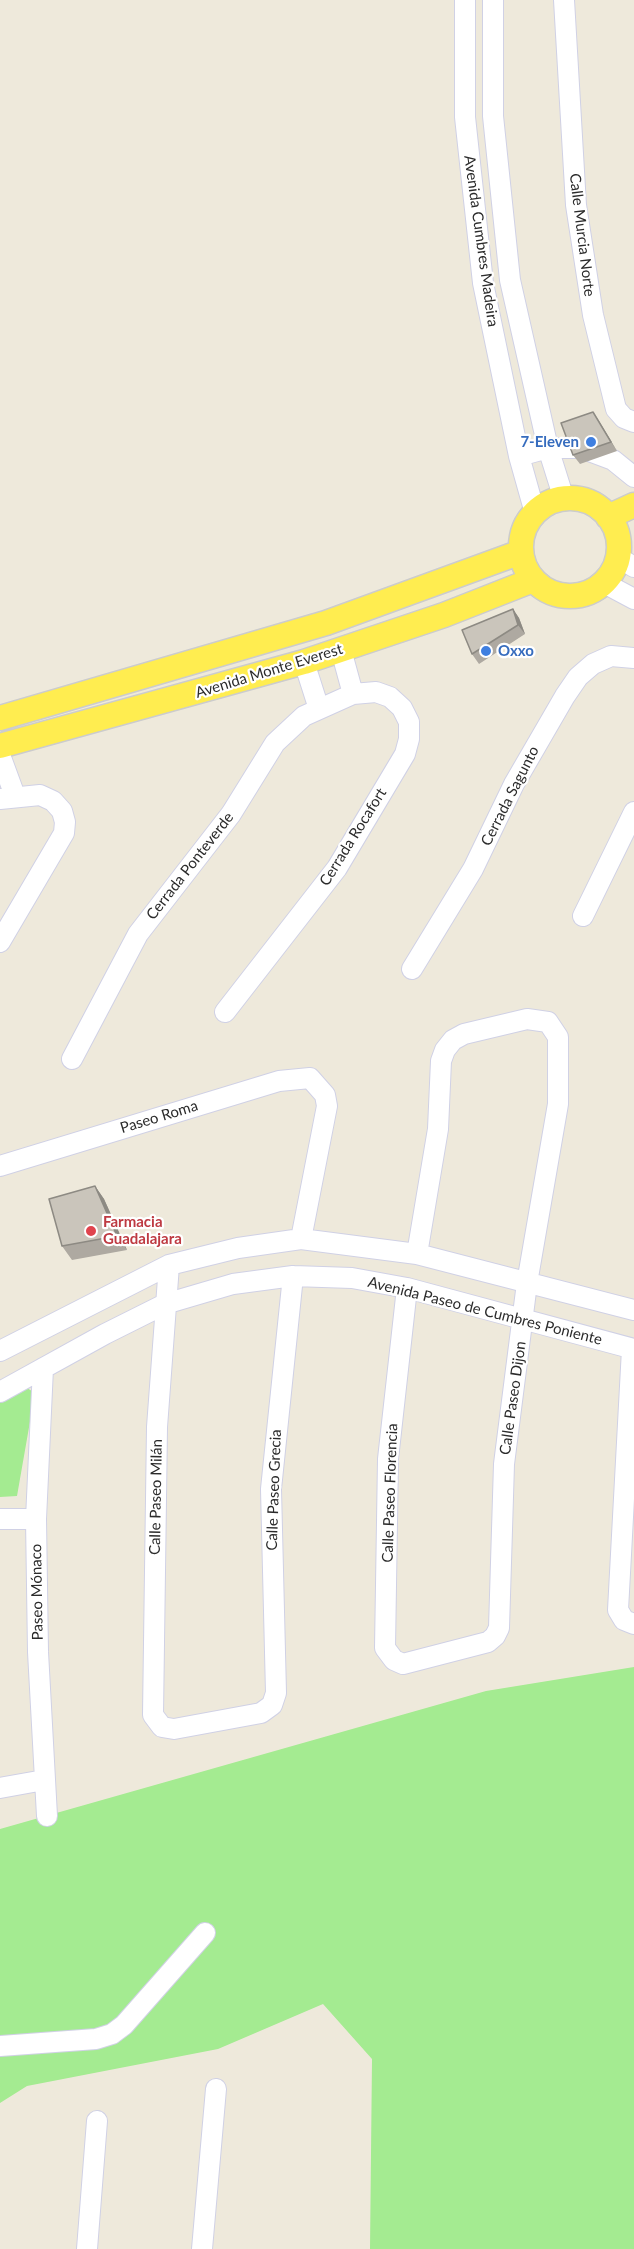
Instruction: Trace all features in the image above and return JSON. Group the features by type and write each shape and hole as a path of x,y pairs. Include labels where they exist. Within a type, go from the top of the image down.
{"main road":[{"path":"564,499 580,500 596,506 608,517 626,554 604,584 587,594 568,597 549,592 533,580 525,567 521,552 524,530 536,513 548,503 564,499"},
{"path":"608,517 634,506"},
{"name":"Avenida Monte Everest","path":"0,718 326,624 521,552"},
{"name":"Avenida Monte Everest","path":"0,746 304,662 533,580"},
{"path":"173,668 180,698"}],"street":[{"name":"Avenida Cumbres Madeira","path":"465,0 465,117 483,283 519,456 536,513"},
{"name":"Avenida Cumbres Madeira","path":"492,0 493,116 502,224 510,280 548,448 564,499"},
{"name":"Calle Murcia Norte","path":"564,0 576,205 593,315 616,409 624,418 634,422"},
{"path":"519,456 548,448 581,448 613,460 634,477"},
{"path":"604,584 634,598"},
{"path":"341,650 346,697"},
{"name":"Cerrada Sagunto","path":"412,969 473,869 520,774 578,677 593,664 611,656 634,658"},
{"path":"304,662 319,709"},
{"name":"Cerrada Rocafort","path":"225,1012 337,868 405,754 409,739 409,722 402,708 390,697 375,692 346,697"},
{"name":"Cerrada Ponteverde","path":"72,1059 138,934 231,813 275,743 304,716 346,697"},
{"path":"0,754 8,797 40,795 53,801 62,812 64,833 0,942"},
{"path":"583,916 634,812"},
{"name":"Calle Paseo Dijon","path":"417,1254 438,1129 441,1061 445,1050 453,1040 465,1034 527,1019 548,1022 558,1037 558,1104 527,1283 504,1464 498,1628 495,1636"},
{"name":"Paseo Roma","path":"0,1166 279,1081 310,1078 318,1084 325,1095 327,1106 300,1239"},
{"path":"0,1351 169,1265 238,1248 300,1239 417,1254 634,1310"},
{"name":"Calle Paseo Milán","path":"162,1727 153,1715 155,1506 169,1265"},
{"name":"Avenida Paseo de Cumbres Poniente","path":"0,1392 165,1304 233,1284 293,1276 352,1278 407,1288 633,1349"},
{"name":"Calle Paseo Grecia","path":"162,1727 174,1729 261,1713 272,1705 276,1693 271,1489 293,1276"},
{"name":"Calle Paseo Florencia","path":"407,1288 388,1459 386,1648 394,1660 403,1664 488,1642 495,1636"},
{"path":"629,1622 618,1610 633,1349"},
{"name":"Paseo Mónaco","path":"43,1368 36,1519 47,1816"},
{"path":"0,1519 36,1519"},
{"path":"0,1788 44,1780"},
{"path":"0,2046 85,2040 112,2034 124,2025 205,1933"},
{"path":"202,2249 216,2089"},
{"path":"87,2249 97,2121"}],"green space":[{"path":"19,1383 35,1393 17,1496 0,1497 0,1394"},
{"path":"634,1667 634,2249 370,2249 372,2059 323,2004 218,2049 27,2086 0,2103 0,1829 486,1691"}],"building":[{"name":"7-Eleven","path":"593,412 611,442 573,455 561,423"},
{"path":"513,609 518,625 472,654 462,630"},
{"name":"Farmacia Guadalajara","path":"95,1186 117,1236 62,1246 49,1199"}],"place":[{"name":"7-Eleven","path":"591,442"},
{"name":"Oxxo","path":"486,651"},
{"name":"Farmacia Guadalajara","path":"91,1231"}]}
